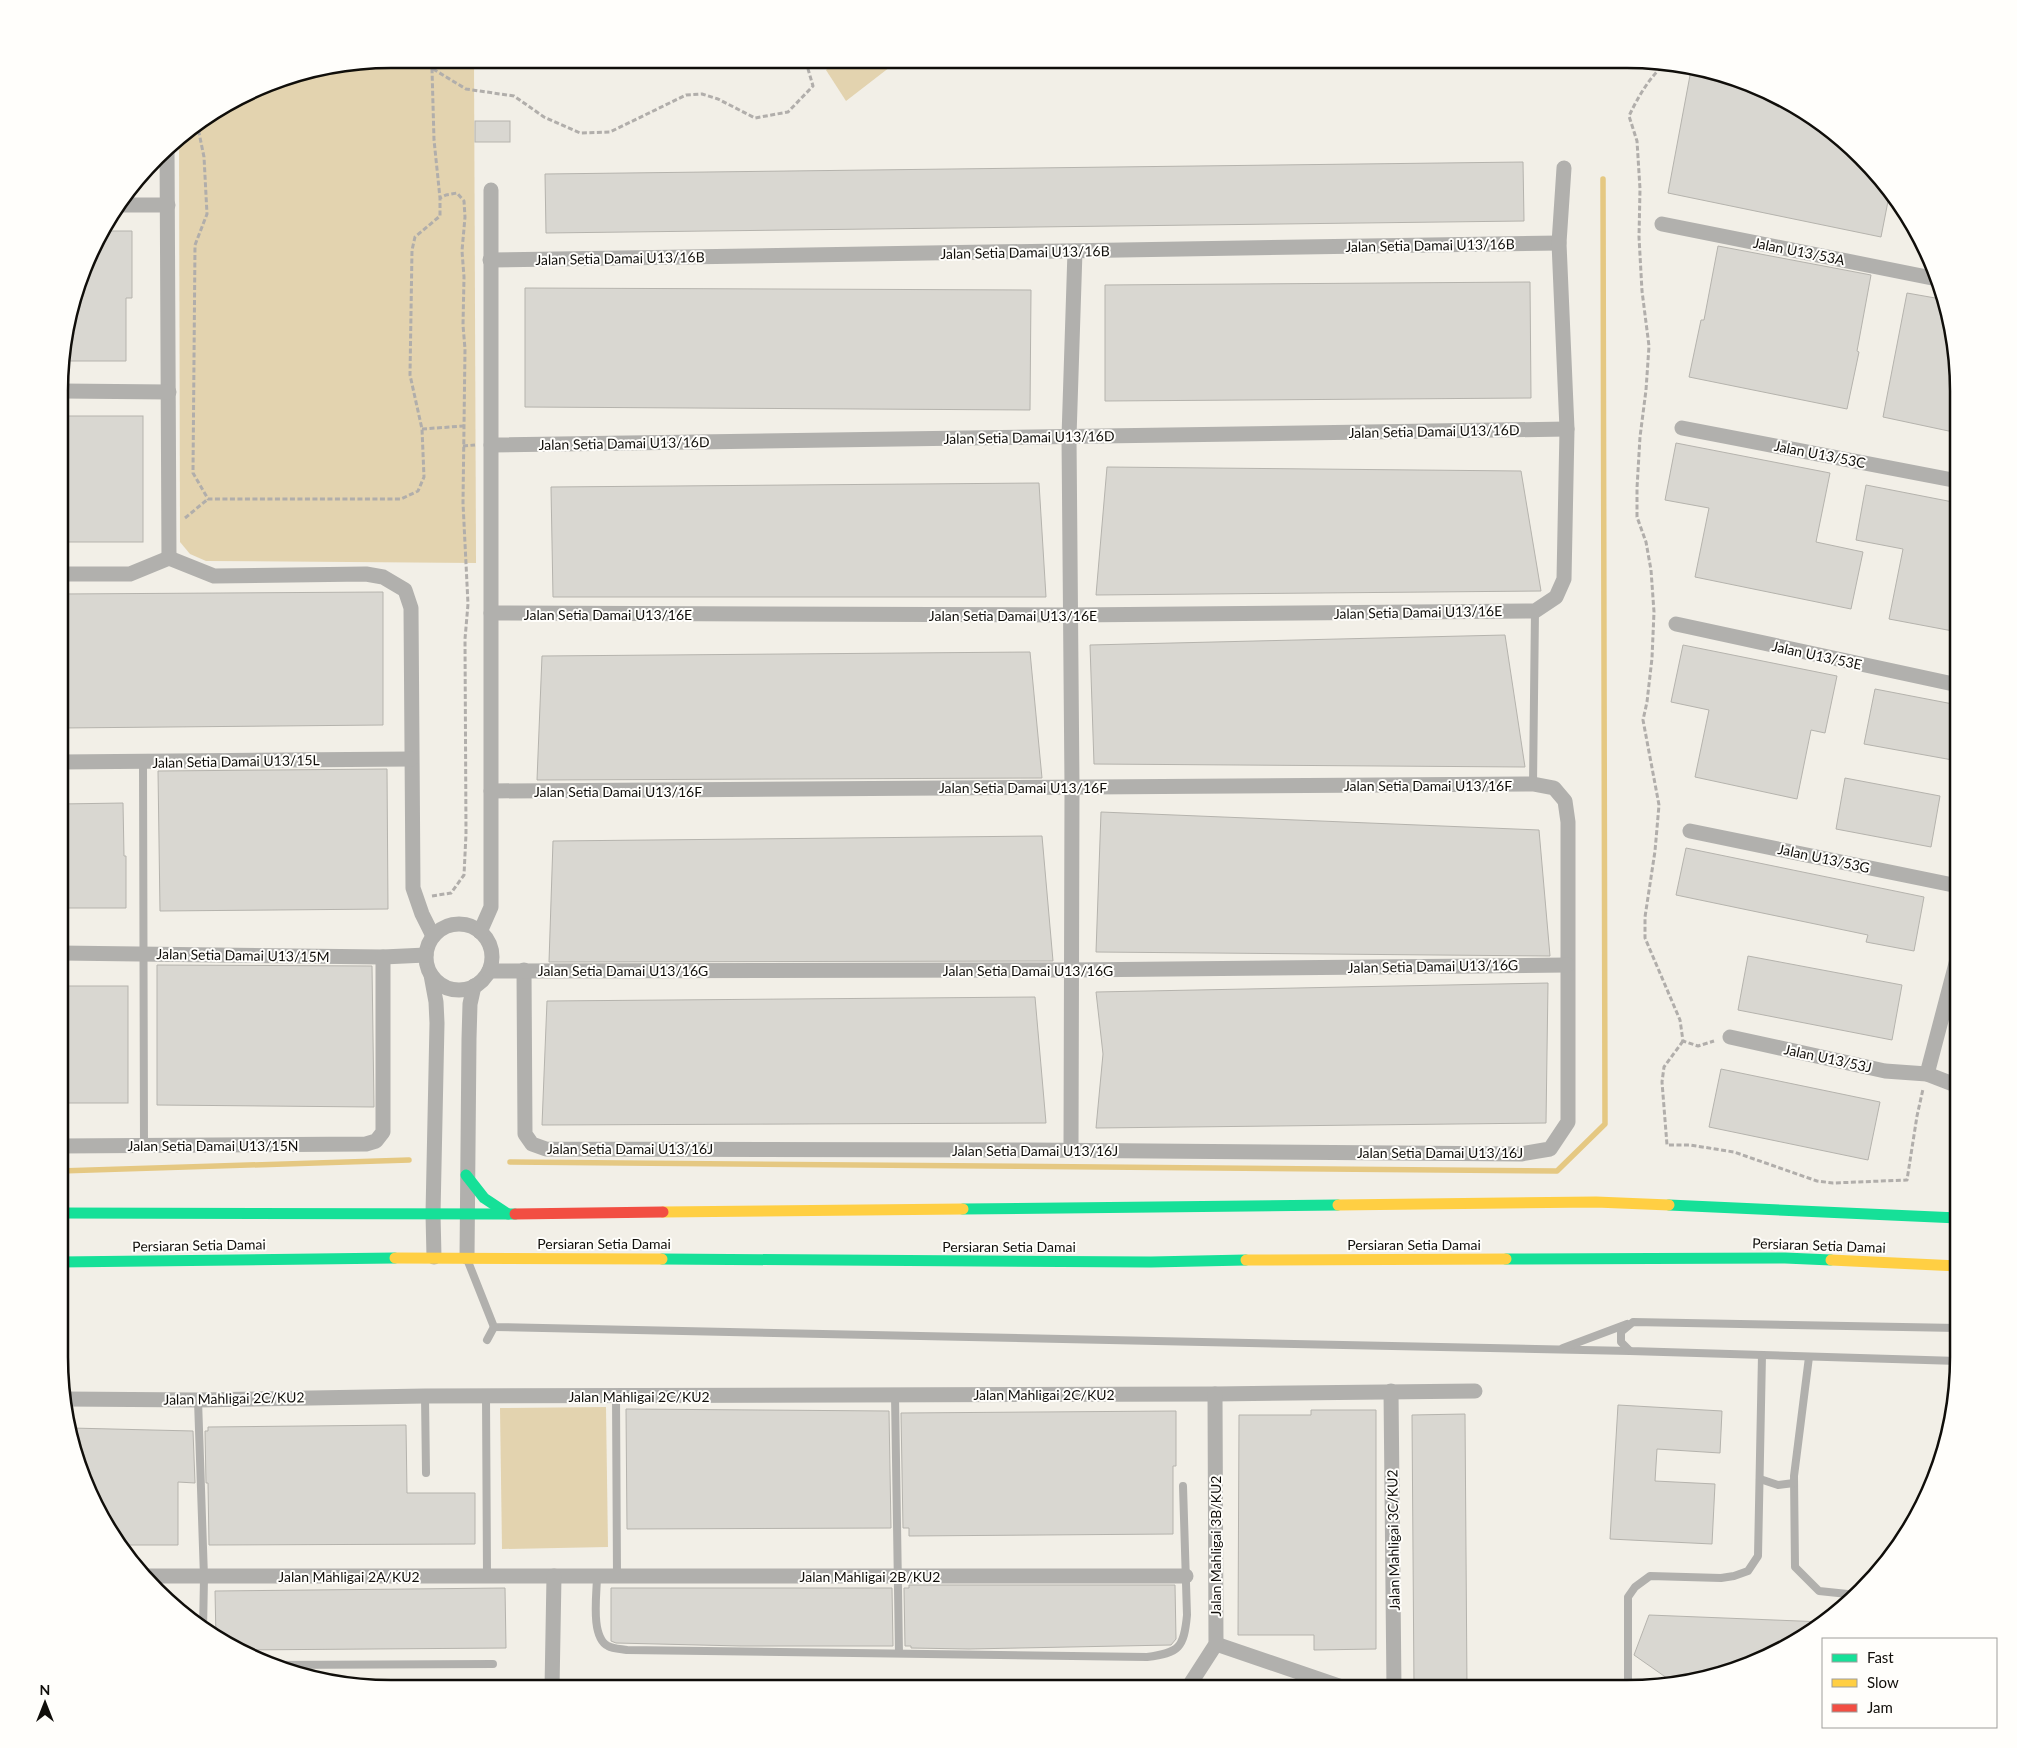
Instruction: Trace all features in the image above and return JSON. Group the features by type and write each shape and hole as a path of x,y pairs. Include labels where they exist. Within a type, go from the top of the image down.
{"street":[{"path":"167,157 169,558"},
{"path":"1535,611 1556,597 1564,579 1567,429 1559,243 1564,168"},
{"path":"480,932 491,907 491,190"},
{"path":"126,206 168,205"},
{"name":"Jalan U13/53A","path":"1662,224 1929,277"},
{"name":"Jalan Setia Damai U13/16B","path":"490,260 1559,243"},
{"path":"1071,1150 1072,787 1069,437 1075,251"},
{"path":"68,391 169,392"},
{"name":"Jalan U13/53C","path":"1682,428 1950,479"},
{"name":"Jalan Setia Damai U13/16D","path":"491,445 1567,429"},
{"path":"68,574 130,574 169,558 214,576 366,574 383,577 405,590 411,608 413,888 422,914 433,936"},
{"name":"Jalan Setia Damai U13/16E","path":"491,613 1070,615 1535,611"},
{"name":"Jalan U13/53E","path":"1676,624 1950,683"},
{"name":"Jalan Setia Damai U13/15L","path":"68,762 412,759"},
{"name":"Jalan Setia Damai U13/16F","path":"491,792 1533,784 1554,788 1565,801 1568,822 1567,965"},
{"name":"Jalan U13/53G","path":"1690,831 1950,884"},
{"path":"456,924 472,926 480,932 488,940 492,961 489,971 483,980 465,989 446,988 438,982 426,966 428,945 433,936 441,929 456,924"},
{"name":"Jalan Setia Damai U13/15M","path":"68,953 383,957 426,955"},
{"name":"Jalan Setia Damai U13/15N","path":"68,1146 366,1144 376,1141 383,1132 383,957"},
{"name":"Jalan Setia Damai U13/16G","path":"489,971 1070,970 1567,965"},
{"name":"Jalan Setia Damai U13/16J","path":"524,970 525,1134 532,1144 546,1149 1071,1150 1521,1154 1550,1149 1568,1122 1567,965"},
{"path":"431,975 436,1002 437,1023 433,1214 434,1258"},
{"path":"467,1258 466,1174 469,1032 470,1004 474,986"},
{"path":"1926,1074 1950,986"},
{"name":"Jalan U13/53J","path":"1730,1037 1885,1071 1926,1074 1950,1083"},
{"path":"466,1174 476,1191 489,1203 509,1214"},
{"path":"68,1213 509,1214 1596,1202 1950,1218"},
{"name":"Persiaran Setia Damai","path":"68,1262 434,1258 1141,1262 1305,1259 1785,1258 1950,1266"},
{"name":"Jalan Mahligai 3C/KU2","path":"1391,1391 1394,1680"},
{"name":"Jalan Mahligai 2C/KU2","path":"70,1399 198,1400 425,1396 1215,1394 1475,1391"},
{"name":"Jalan Mahligai 3B/KU2","path":"1215,1394 1216,1644"},
{"name":"Jalan Mahligai 2A/KU2","path":"153,1576 554,1576"},
{"path":"552,1680 554,1576"},
{"name":"Jalan Mahligai 2B/KU2","path":"554,1576 1186,1576"},
{"path":"1193,1680 1216,1644 1322,1680"}],"lane":[{"path":"1533,784 1535,611"},
{"path":"143,762 144,1146"},
{"path":"467,1258 494,1327 487,1340"},
{"path":"1559,1349 1633,1322 1950,1328"},
{"path":"1630,1351 1621,1342 1621,1332 1633,1322"},
{"path":"494,1327 1559,1349 1950,1361"},
{"path":"1628,1680 1628,1597 1642,1580 1650,1576 1721,1578 1734,1576 1748,1571 1758,1556 1762,1355"},
{"path":"1809,1357 1794,1482 1795,1567 1819,1591 1847,1594"},
{"path":"895,1395 899,1653"},
{"path":"425,1396 426,1473"},
{"path":"616,1396 618,1576"},
{"path":"486,1397 487,1575"},
{"path":"198,1400 204,1577 203,1620"},
{"path":"1760,1479 1778,1485 1794,1482"},
{"path":"597,1576 596,1622 598,1634 608,1647 627,1650 1146,1657 1166,1654 1179,1647 1185,1635 1187,1615 1184,1486"},
{"path":"292,1665 493,1664"}],"path":[{"path":"432,68 466,89 514,96 544,117 580,133 610,132 686,95 702,94 718,99 755,118 788,112 812,86 808,68"},
{"path":"169,523 178,522 186,518 208,499 400,500 418,491 424,477 422,429 410,375 412,250 415,237 440,216 434,140 432,68"},
{"path":"1658,69 1637,100 1629,116 1637,141 1642,291 1649,346 1637,488 1638,517 1646,542 1651,570 1654,612 1652,658 1643,720 1659,805 1655,850 1645,917 1645,938 1680,1020 1683,1041 1664,1067 1662,1082 1667,1146 1690,1146 1734,1152 1817,1181 1833,1184 1907,1180 1926,1074"},
{"path":"199,131 204,157 207,214 195,245 193,473 208,499"},
{"path":"417,898 451,893 464,875 466,834 465,639 468,604 463,503 465,349 462,252 465,217 464,201 457,193 440,198"},
{"path":"422,429 464,426"},
{"path":"1683,1041 1698,1046 1730,1037"}],"shaded area":[{"path":"369,68 474,68 476,563 206,561 190,554 180,542 179,146 211,122 247,101 307,78"},
{"path":"828,68 889,68 846,101 826,70"},
{"path":"606,1407 608,1547 502,1549 500,1408"}],"building":[{"path":"1690,74 1710,78 1750,92 1770,101 1806,122 1855,162 1888,201 1881,237 1668,193"},
{"path":"475,121 510,121 510,142 475,142"},
{"path":"1523,162 1524,221 546,233 545,174"},
{"path":"110,231 132,231 132,298 126,298 126,361 69,361 78,307 92,267"},
{"path":"1718,246 1871,275 1857,351 1859,352 1847,409 1689,377 1701,320 1704,320"},
{"path":"1530,282 1531,398 1105,401 1105,285"},
{"path":"525,288 1031,290 1030,410 525,407"},
{"path":"1907,293 1936,298 1947,348 1950,431 1883,417"},
{"path":"68,416 143,416 143,542 68,542"},
{"path":"1676,443 1830,473 1816,542 1863,552 1851,609 1695,577 1709,508 1665,500"},
{"path":"1107,467 1521,471 1541,591 1096,595"},
{"path":"1039,483 1046,597 553,597 551,487"},
{"path":"1866,485 1950,501 1950,630 1889,619 1903,549 1856,540"},
{"path":"383,592 383,725 68,728 68,594"},
{"path":"1505,635 1525,767 1094,764 1090,645"},
{"path":"1683,645 1837,676 1825,733 1811,730 1797,799 1695,777 1709,710 1671,702"},
{"path":"1030,652 1042,778 537,780 542,656"},
{"path":"1875,689 1950,703 1950,760 1864,744"},
{"path":"387,769 388,909 160,911 158,771"},
{"path":"1845,778 1940,796 1931,847 1836,829"},
{"path":"123,803 126,908 68,908 68,804"},
{"path":"1101,812 1539,830 1550,956 1096,952"},
{"path":"1042,836 1053,961 549,962 553,841"},
{"path":"1686,848 1924,897 1914,951 1866,942 1868,935 1676,895"},
{"path":"1748,956 1902,985 1892,1040 1738,1010"},
{"path":"157,965 372,966 374,1107 157,1105"},
{"path":"1548,983 1546,1123 1096,1128 1103,1054 1096,992"},
{"path":"68,986 128,986 128,1103 68,1103"},
{"path":"1035,997 1046,1123 542,1125 547,1001"},
{"path":"1721,1069 1880,1102 1868,1160 1709,1127"},
{"path":"1618,1405 1722,1411 1720,1453 1657,1449 1655,1481 1715,1484 1712,1544 1610,1539"},
{"path":"626,1409 889,1411 891,1528 627,1529"},
{"path":"1311,1410 1376,1410 1376,1649 1314,1650 1314,1635 1238,1635 1239,1415 1311,1415"},
{"path":"1176,1411 1176,1466 1173,1466 1173,1534 909,1536 909,1528 903,1528 901,1413"},
{"path":"1465,1414 1467,1680 1414,1680 1412,1415"},
{"path":"406,1425 407,1493 475,1493 475,1544 209,1545 205,1431 208,1431 208,1427"},
{"path":"75,1428 193,1431 195,1483 178,1482 178,1545 128,1545 111,1519 92,1481"},
{"path":"909,1585 1175,1585 1176,1639 1171,1645 969,1649 911,1648 911,1646 905,1646 904,1588 909,1588"},
{"path":"505,1588 506,1648 253,1650 216,1629 215,1591"},
{"path":"611,1588 892,1588 893,1646 741,1646 616,1643 611,1641"},
{"path":"1649,1615 1812,1622 1770,1647 1750,1656 1710,1670 1669,1678 1634,1655"}],"waterway":[{"path":"510,1162 1557,1171 1605,1124 1603,179"},
{"path":"68,1171 409,1160"}],"traffic: fast":[{"path":"466,1175 484,1198 508,1214"},
{"path":"963,1209 1338,1205"},
{"path":"1669,1205 1950,1218"},
{"path":"68,1213 515,1214"},
{"path":"68,1262 395,1258"},
{"path":"1506,1259 1785,1258 1831,1260"},
{"path":"662,1259 1151,1262 1246,1260"}],"traffic: slow":[{"path":"1338,1205 1596,1202 1669,1205"},
{"path":"663,1212 963,1209"},
{"path":"395,1258 662,1259"},
{"path":"1246,1260 1506,1259"},
{"path":"1831,1260 1950,1266"}],"traffic: jam":[{"path":"515,1214 663,1212"}]}
